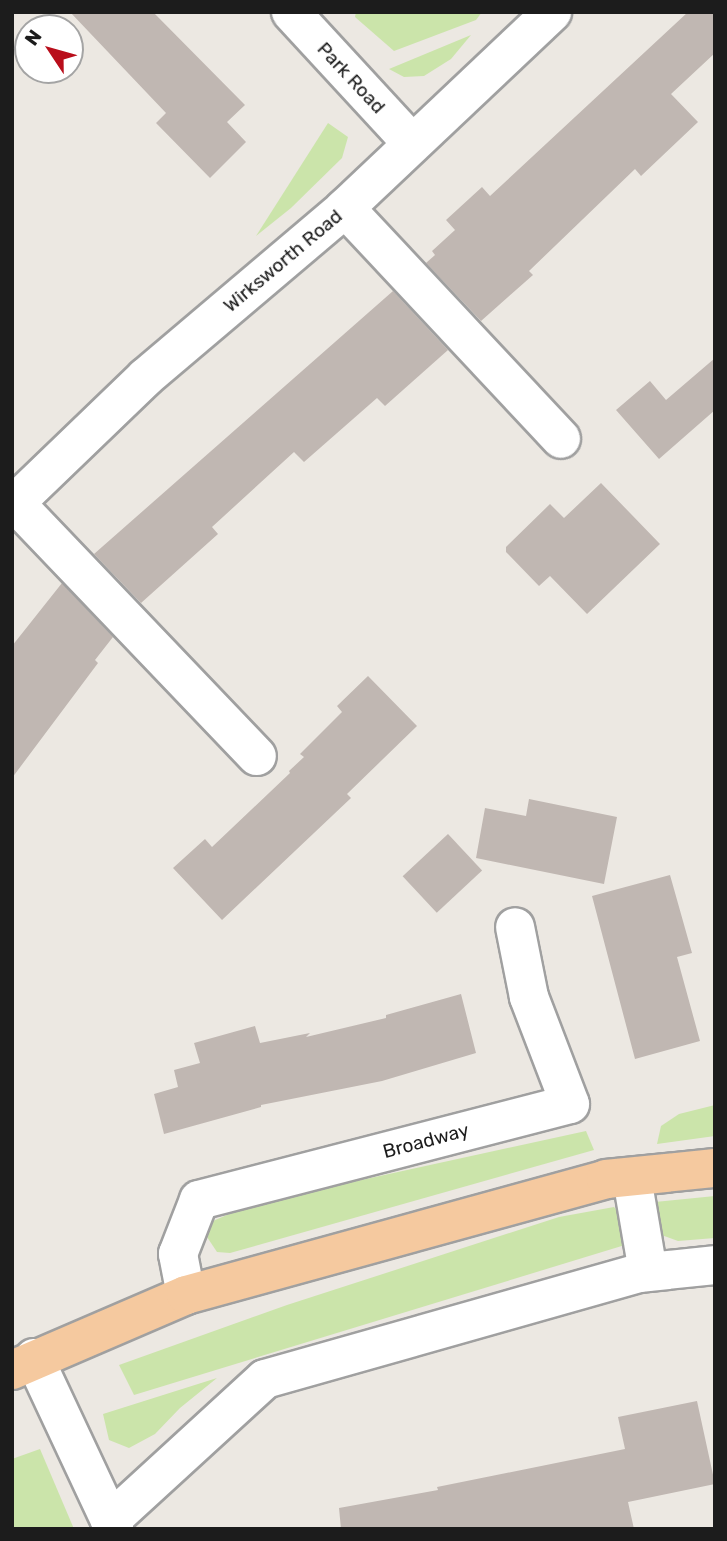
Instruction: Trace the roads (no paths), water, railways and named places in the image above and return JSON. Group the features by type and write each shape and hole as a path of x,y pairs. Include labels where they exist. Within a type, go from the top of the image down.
{"main road":[{"path":"23,1364 186,1295 606,1179 715,1168"}],"street":[{"name":"Park Road","path":"291,12 412,143"},
{"name":"Wirksworth Road","path":"13,505 146,377 345,208 552,12"},
{"path":"345,208 561,439"},
{"path":"13,505 257,756"},
{"name":"Broadway","path":"186,1295 178,1254 200,1200 570,1104 529,997 514,927"},
{"path":"632,1178 648,1272"},
{"path":"23,1364 112,1525 265,1379 648,1272 715,1265"}]}
